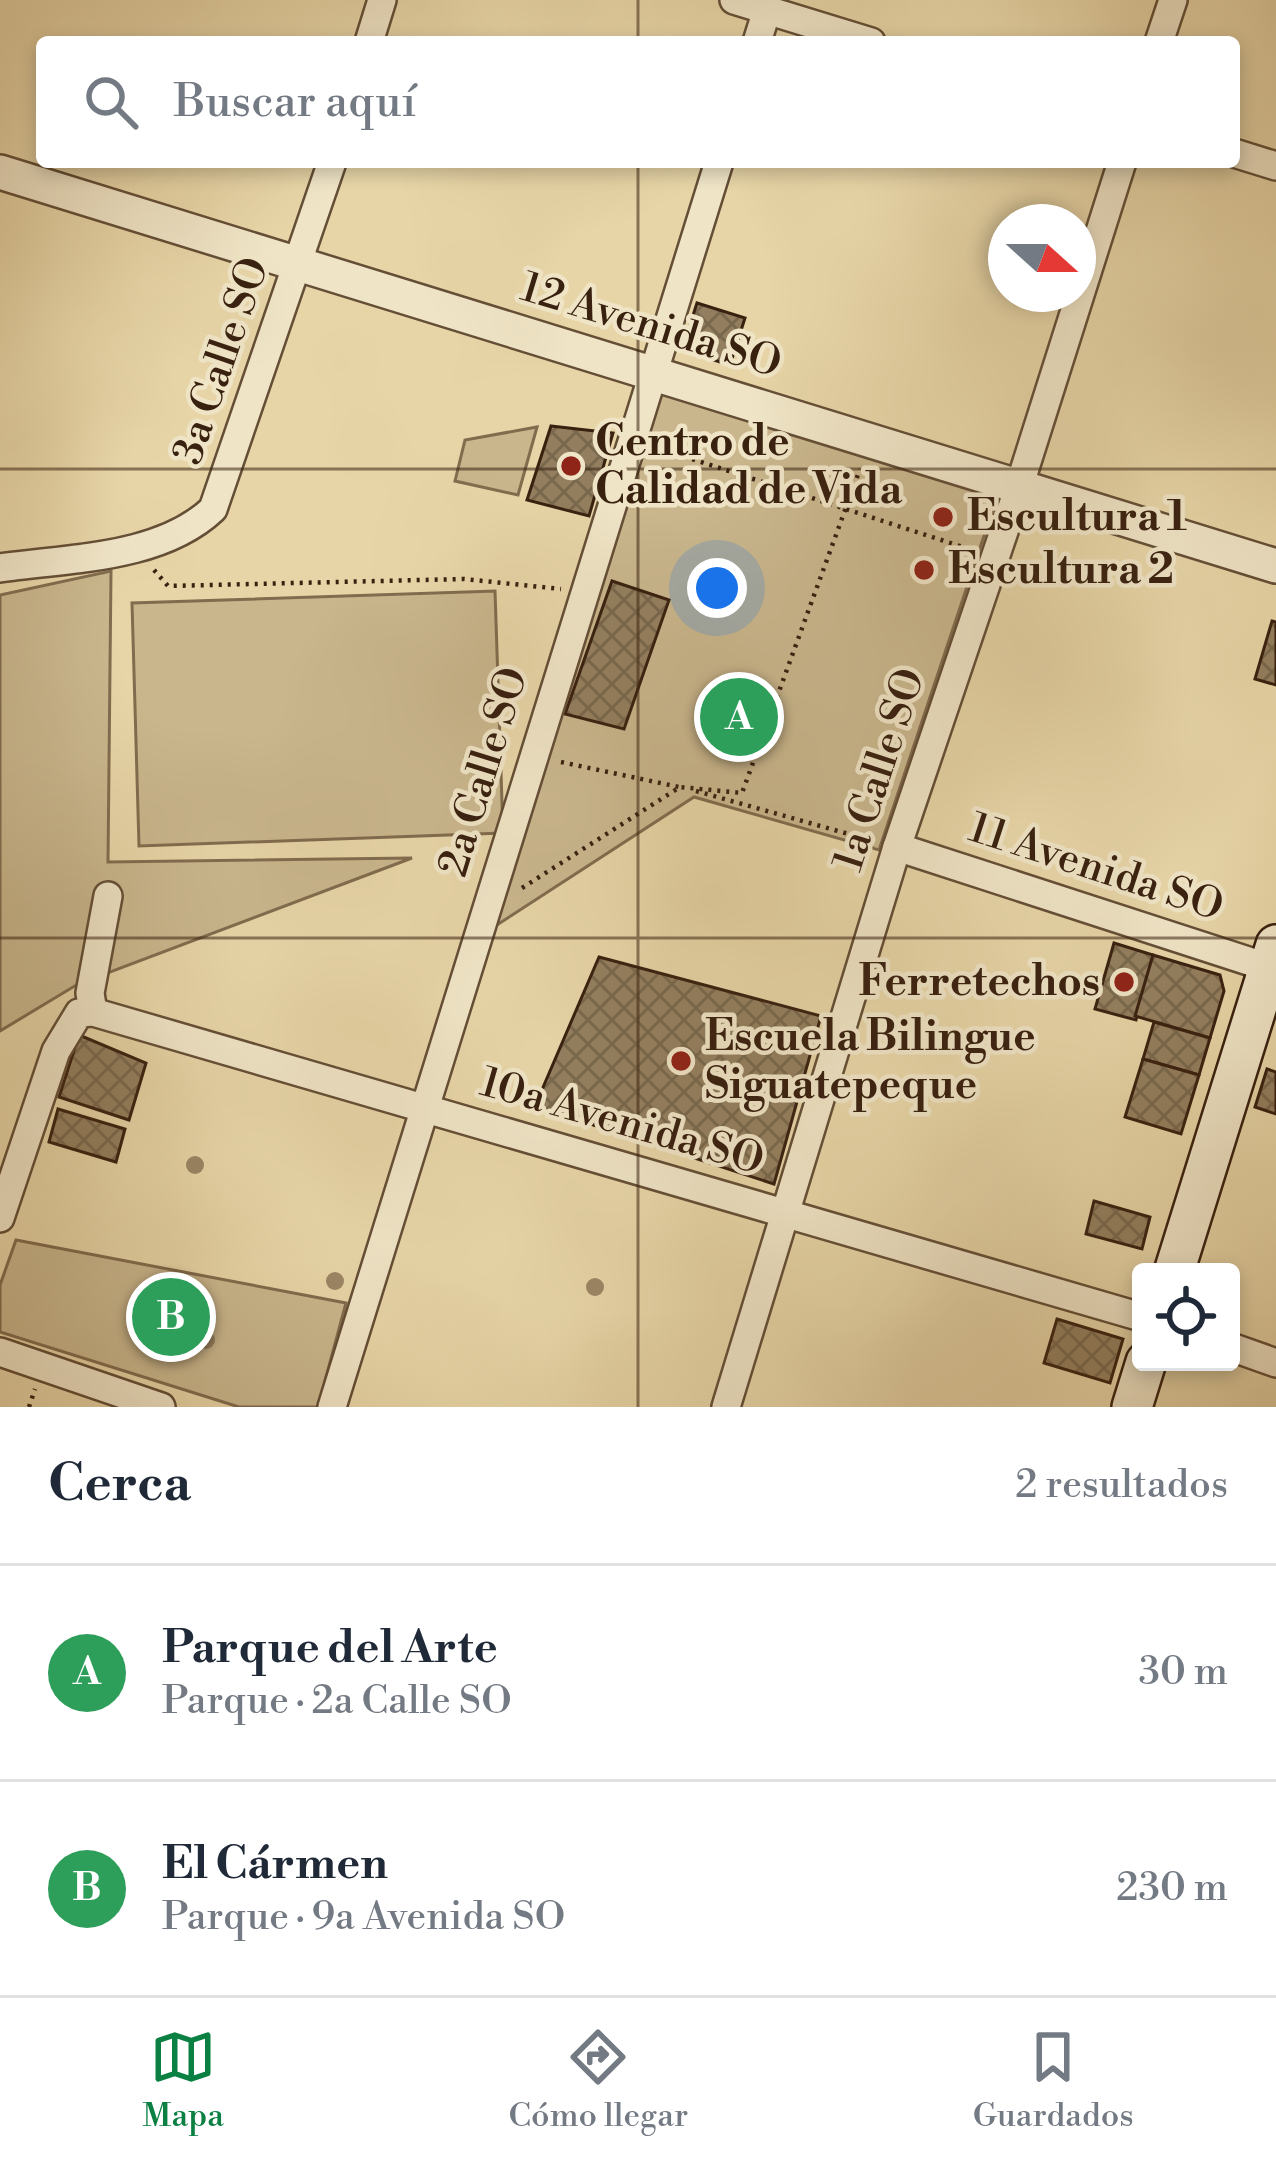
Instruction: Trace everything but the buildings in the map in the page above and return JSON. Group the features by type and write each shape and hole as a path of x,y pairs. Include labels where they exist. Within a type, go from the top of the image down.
{"main road":[{"path":"1177,1263 1274,961"},
{"path":"1132,1407 1143,1371"}],"street":[{"path":"371,36 382,0"},
{"path":"734,0 852,36"},
{"path":"1162,36 1173,0"},
{"path":"759,36 767,10"},
{"path":"1240,156 1276,166"},
{"name":"3a Calle SO","path":"0,568 134,548 182,531 213,509 330,168"},
{"name":"2a Calle SO","path":"332,1407 717,168"},
{"name":"1a Calle SO","path":"726,1407 897,848 1120,168"},
{"name":"12 Avenida SO","path":"0,172 1276,566"},
{"name":"11 Avenida SO","path":"897,848 1274,961"},
{"path":"0,1218 56,1051 86,1012 109,896"},
{"name":"10a Avenida SO","path":"86,1012 1132,1314"},
{"path":"1240,1350 1276,1363"},
{"path":"0,1352 161,1407"}],"path":[{"path":"632,439 994,557"},
{"path":"483,914 680,787 742,793 871,441"},
{"path":"134,548 168,586 464,579 584,591"},
{"path":"532,756 680,787 897,848"}],"shaded area":[{"path":"659,388 999,491 879,850 694,797 486,932"},
{"path":"537,427 518,495 455,481 465,440"},
{"path":"111,571 108,862 412,858 78,984 0,1031 0,595"},
{"path":"495,591 503,833 139,846 132,603"},
{"path":"16,1240 346,1303 318,1407 239,1407 0,1332 0,1285"}],"place":[{"name":"Centro de Calidad de Vida","path":"571,466"},
{"name":"Escultura 1","path":"943,517"},
{"name":"Escultura 2","path":"924,570"},
{"name":"Parque del Arte","path":"739,717"},
{"name":"Ferretechos","path":"1124,982"},
{"name":"Escuela Bilingue Siguatepeque","path":"681,1061"},
{"name":"El Cármen","path":"171,1317"}]}
